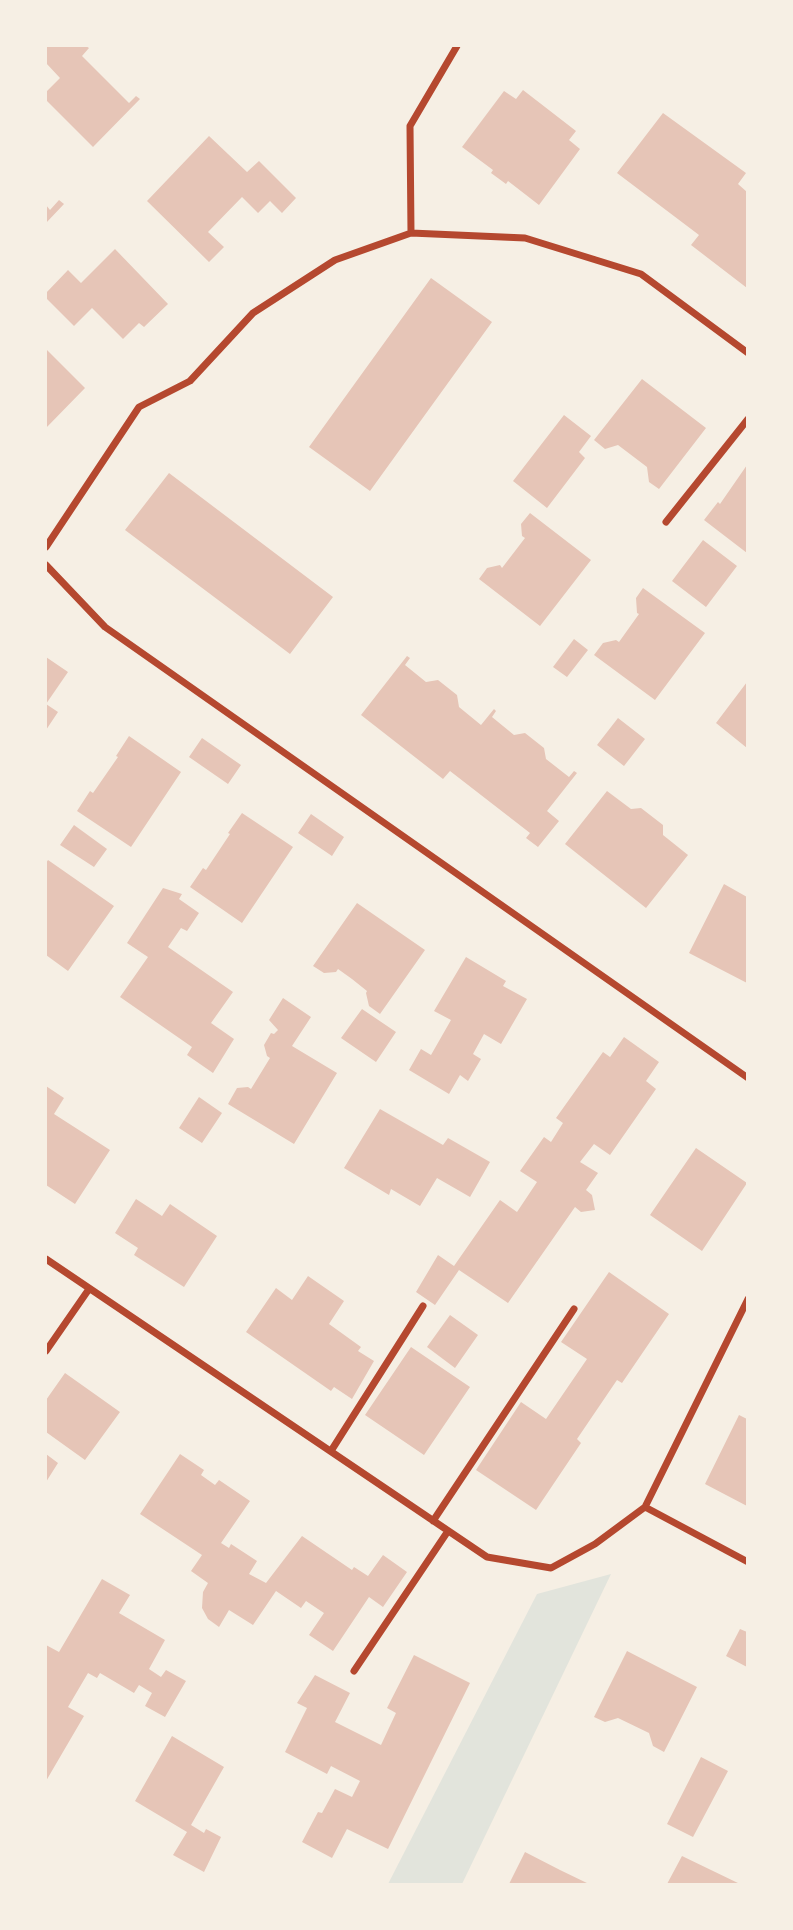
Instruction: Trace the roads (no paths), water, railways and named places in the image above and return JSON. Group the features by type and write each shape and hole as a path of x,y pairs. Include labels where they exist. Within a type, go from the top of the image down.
{"street":[{"path":"411,233 410,125 457,46"},
{"path":"46,547 139,407 190,381 253,313 335,260 411,233 525,238 641,274 747,353"},
{"path":"666,522 747,419"},
{"path":"46,565 105,627 747,1078"},
{"path":"46,1259 487,1557 551,1568 595,1544 645,1507 747,1299"},
{"path":"46,1351 89,1289"},
{"path":"331,1451 423,1306"},
{"path":"433,1521 574,1309"},
{"path":"645,1507 747,1562"},
{"path":"354,1671 448,1531"}]}
